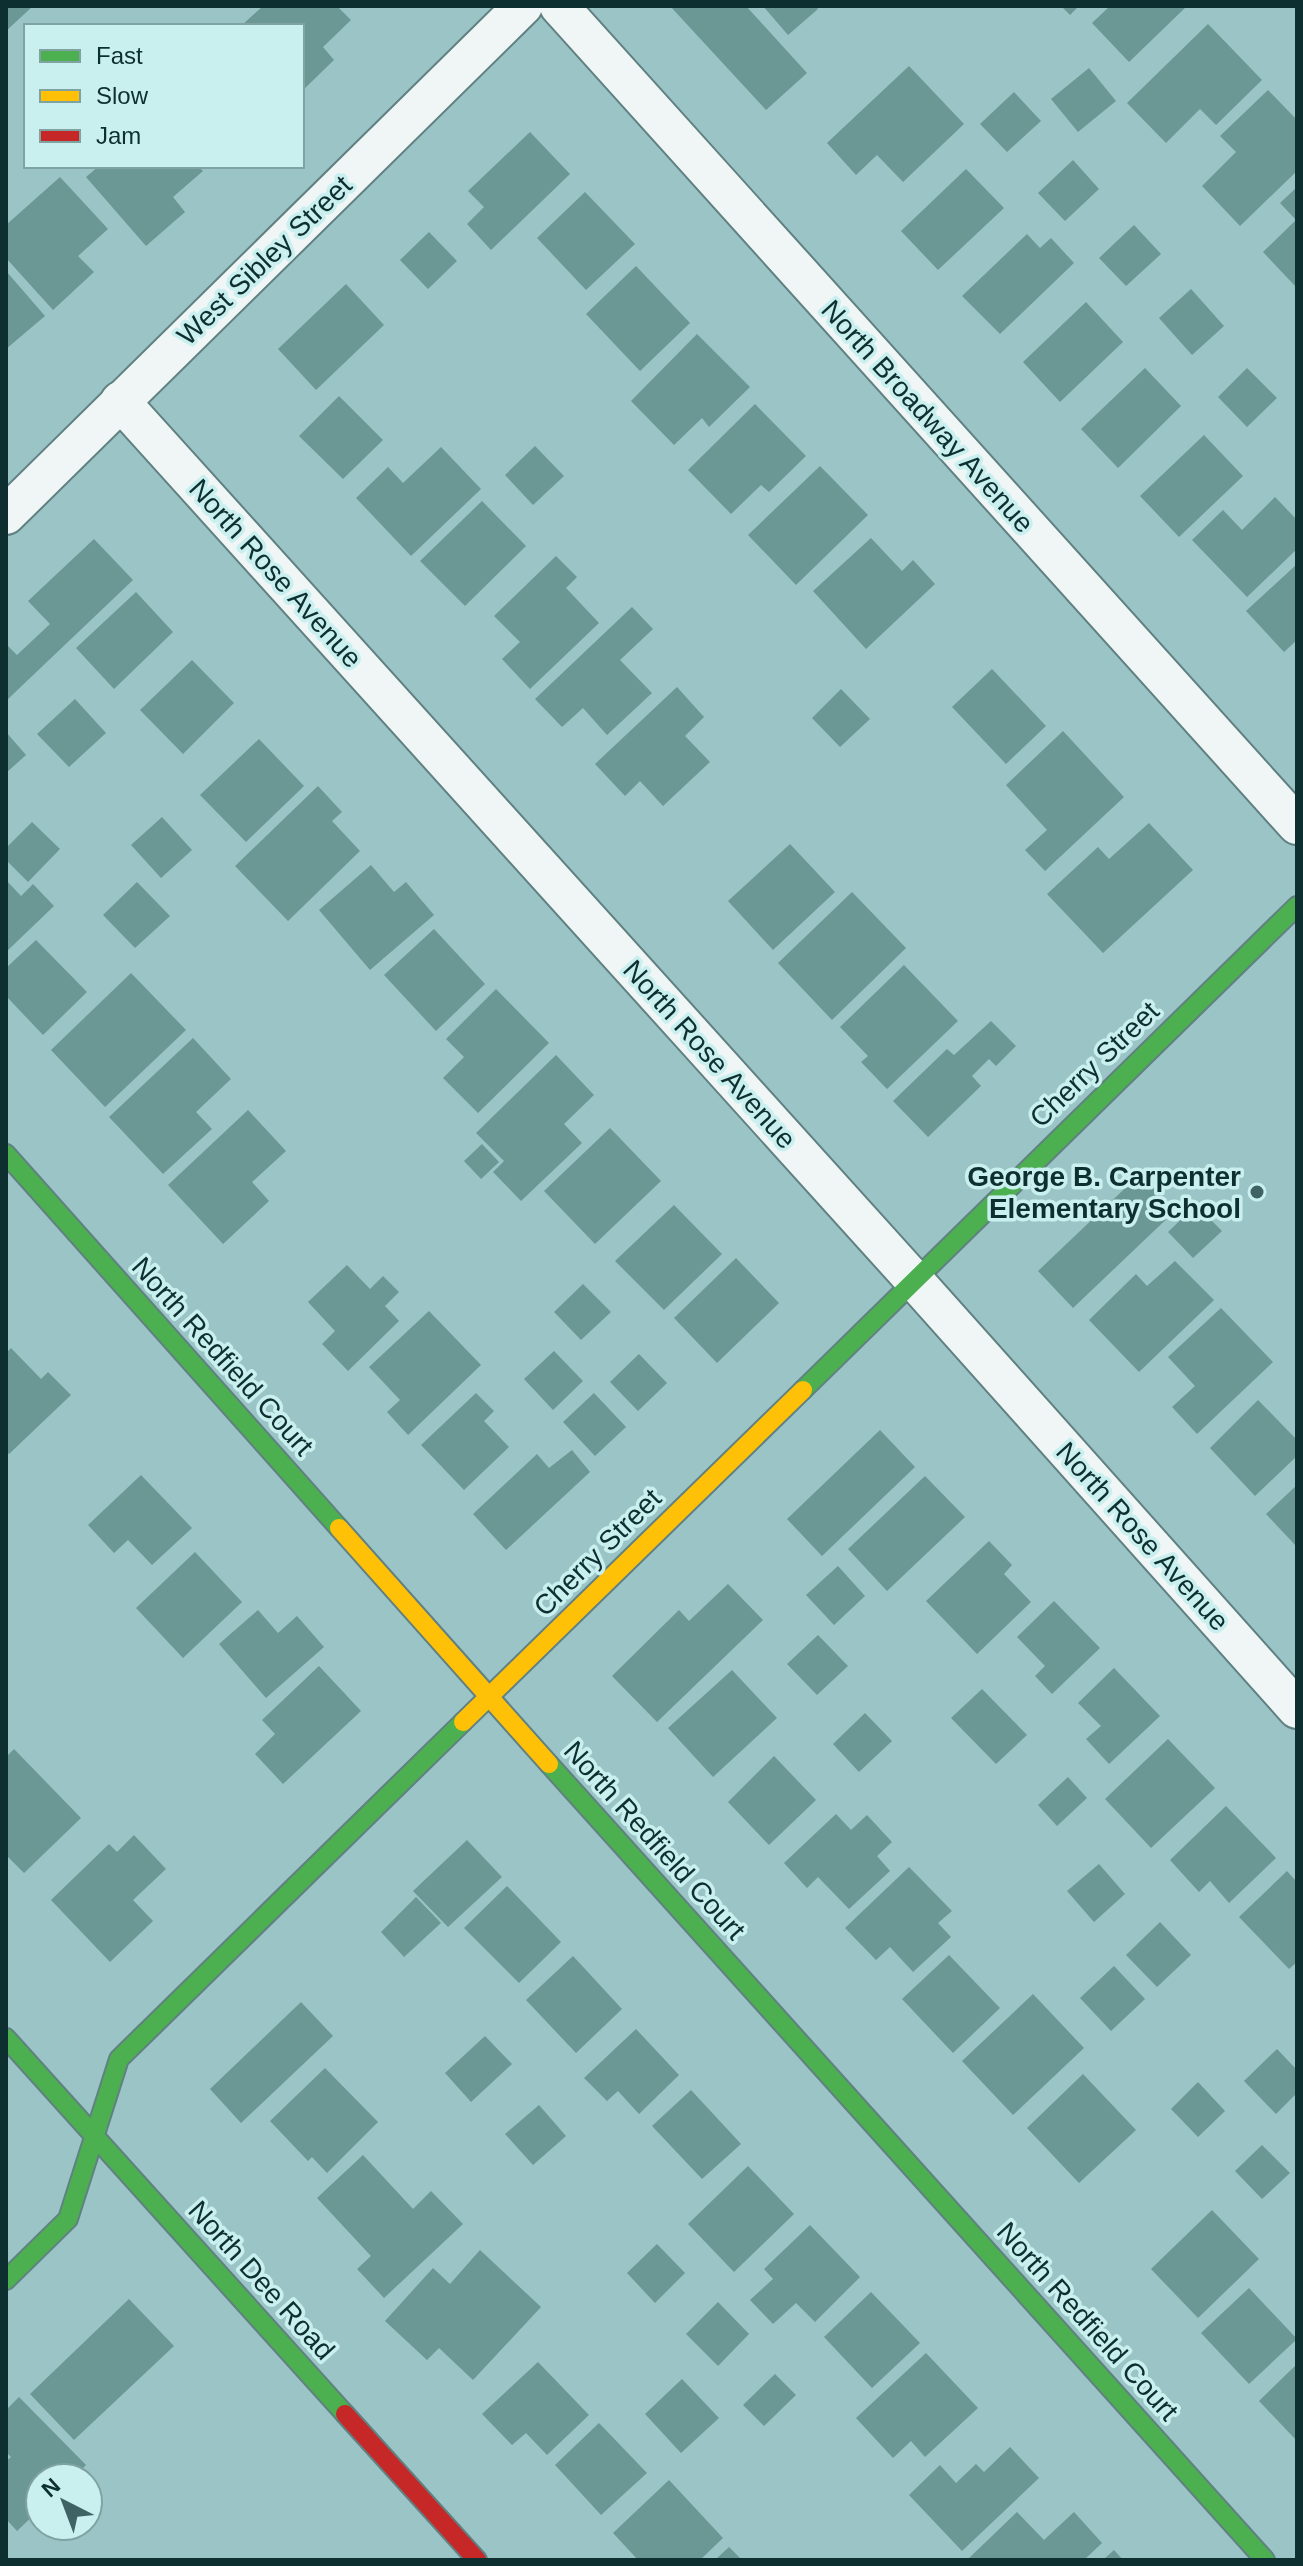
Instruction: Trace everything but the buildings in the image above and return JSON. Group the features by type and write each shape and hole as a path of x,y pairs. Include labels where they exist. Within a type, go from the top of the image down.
{"street":[{"name":"West Sibley Street","path":"6,515 523,6"},
{"name":"North Broadway Avenue","path":"559,6 1297,825"},
{"name":"North Rose Avenue","path":"120,401 1297,1709"},
{"name":"Cherry Street","path":"6,2280 68,2219 119,2059 1297,906"},
{"name":"North Redfield Court","path":"6,1154 489,1697 1265,2560"},
{"name":"North Dee Road","path":"6,2038 477,2560"}],"traffic: fast":[{"path":"803,1390 1297,906"},
{"path":"6,1154 339,1528"},
{"path":"6,2280 68,2219 119,2059 463,1722"},
{"path":"549,1764 1265,2560"},
{"path":"6,2038 345,2414"}],"traffic: slow":[{"path":"463,1722 803,1390"},
{"path":"339,1528 549,1764"}],"traffic: jam":[{"path":"345,2414 477,2560"}],"place":[{"name":"George B. Carpenter Elementary School","path":"1257,1192"}]}
